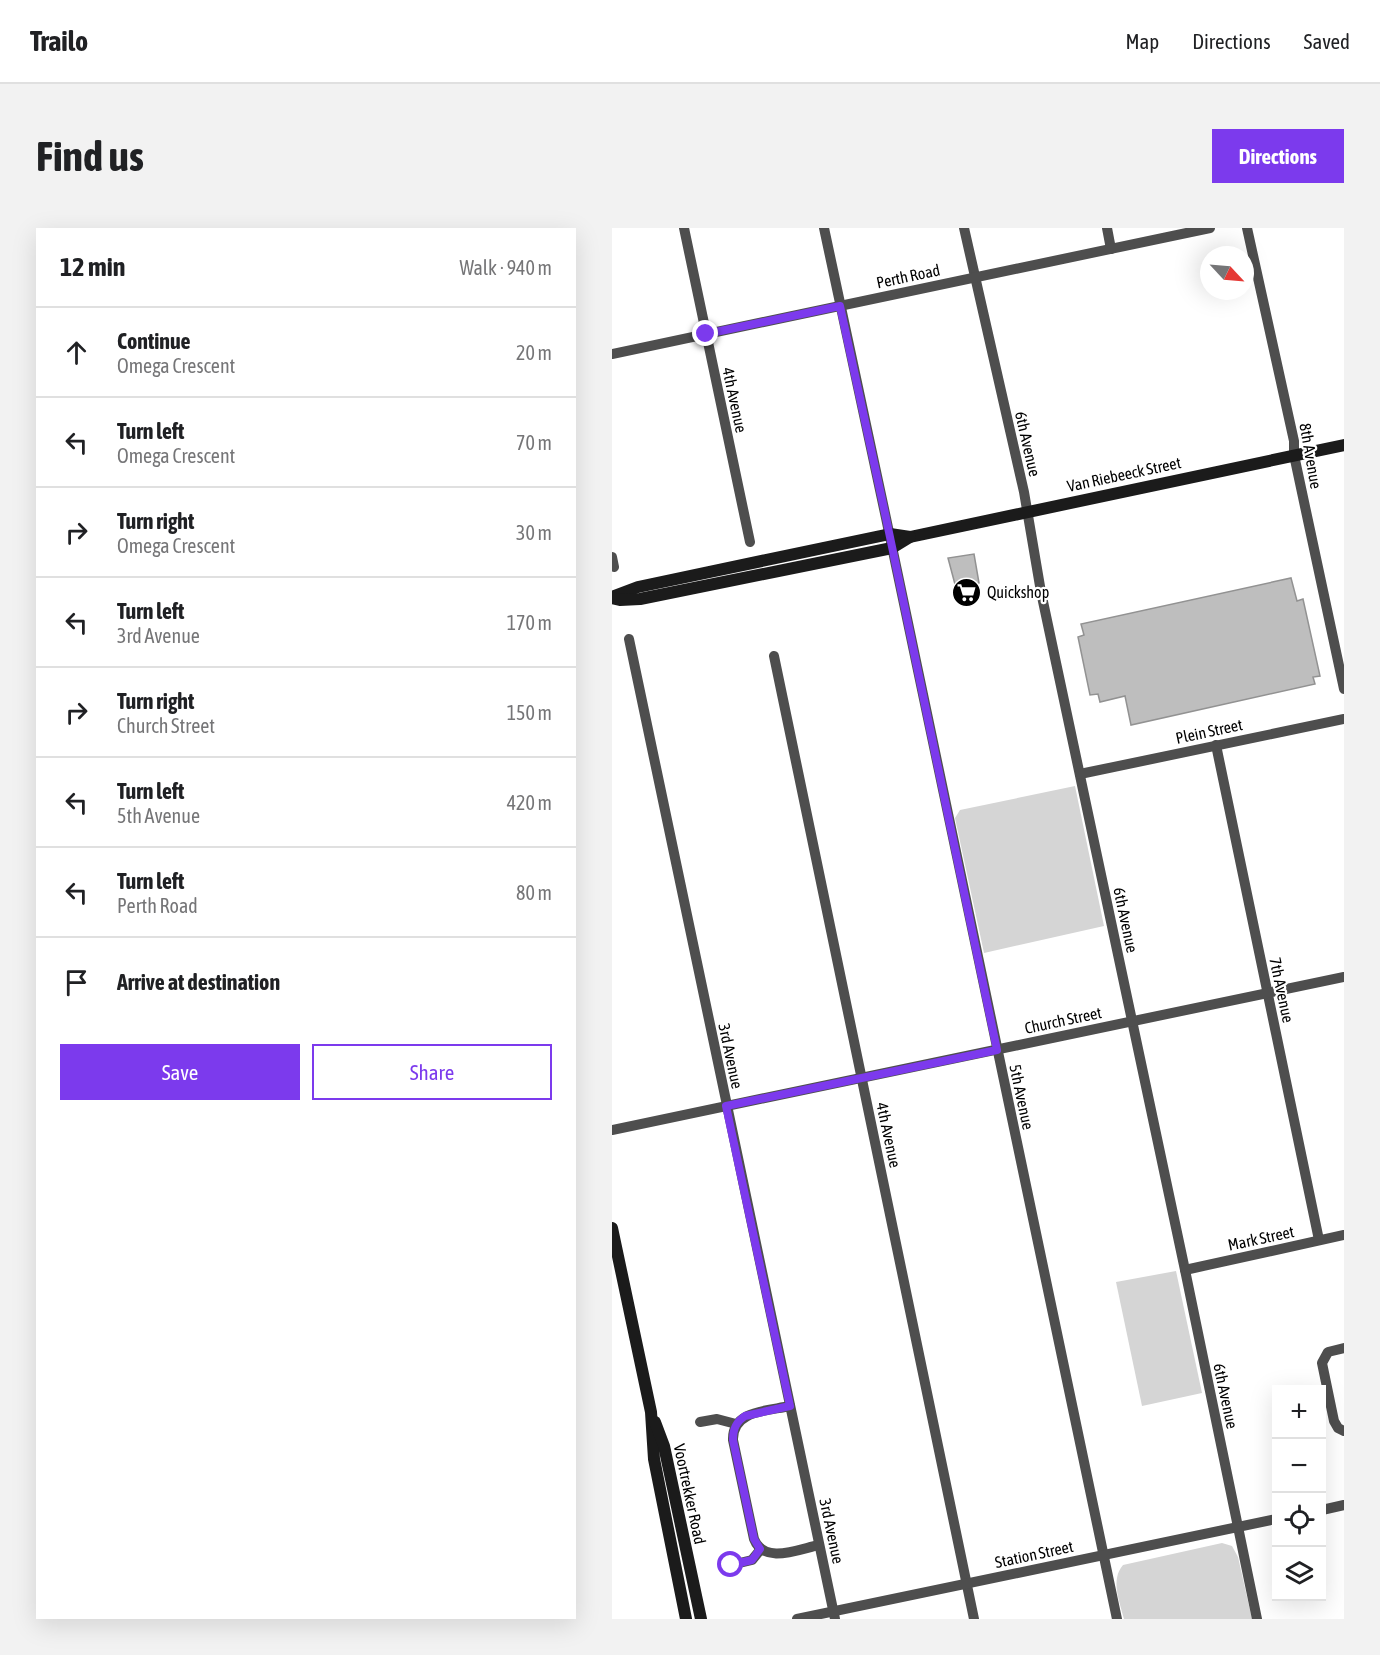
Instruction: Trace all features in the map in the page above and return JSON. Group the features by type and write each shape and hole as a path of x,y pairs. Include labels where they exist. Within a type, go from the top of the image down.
{"main road":[{"name":"Van Riebeeck Street","path":"612,597 620,600 640,599 892,548 910,537 1028,510 1344,445"},
{"name":"Van Riebeeck Street","path":"612,597 638,587 890,534 910,537"},
{"name":"Voortrekker Road","path":"612,1228 651,1413 654,1458 686,1619"},
{"name":"Voortrekker Road","path":"651,1413 664,1446 701,1619"}],"street":[{"name":"4th Avenue","path":"684,228 750,542"},
{"name":"5th Avenue","path":"824,228 1117,1619"},
{"name":"6th Avenue","path":"964,228 1028,510 1041,592 1257,1619"},
{"path":"1107,228 1111,249"},
{"name":"Perth Road","path":"612,354 1210,228"},
{"name":"8th Avenue","path":"1247,228 1294,441 1294,455 1344,688"},
{"name":"3rd Avenue","path":"629,639 834,1615"},
{"name":"4th Avenue","path":"774,656 974,1619"},
{"name":"Plein Street","path":"1080,774 1344,718"},
{"name":"7th Avenue","path":"1216,745 1319,1240"},
{"name":"Church Street","path":"612,1130 1344,977"},
{"name":"Mark Street","path":"1185,1270 1344,1235"},
{"path":"1344,1348 1328,1352 1322,1363 1334,1421 1338,1428 1344,1431"},
{"path":"790,1406 745,1416 736,1424 733,1440 754,1539 760,1549 775,1554 819,1545"},
{"path":"700,1422 717,1419 736,1424"},
{"path":"1326,1508 1344,1505"},
{"name":"Station Street","path":"797,1619 834,1615 967,1584 1272,1520"},
{"path":"731,1565 752,1560 760,1549"}],"shaded area":[{"path":"1075,786 1104,926 984,953 955,818 960,810"},
{"path":"1176,1271 1202,1393 1142,1406 1116,1282"},
{"path":"1222,1543 1232,1546 1238,1557 1252,1619 1124,1619 1117,1584 1117,1577 1123,1565"}],"building":[{"path":"974,554 979,583 956,588 948,558"},
{"path":"1291,578 1297,601 1303,599 1320,676 1313,677 1315,684 1131,725 1125,696 1100,702 1098,694 1090,695 1078,637 1084,635 1081,624"}],"place":[{"name":"Quickshop","path":"966,592"}],"route":[{"path":"706,334 840,306 997,1050 726,1106 790,1406 745,1416 740,1419 734,1429 733,1440 754,1539 760,1549 752,1560 731,1565"}]}
